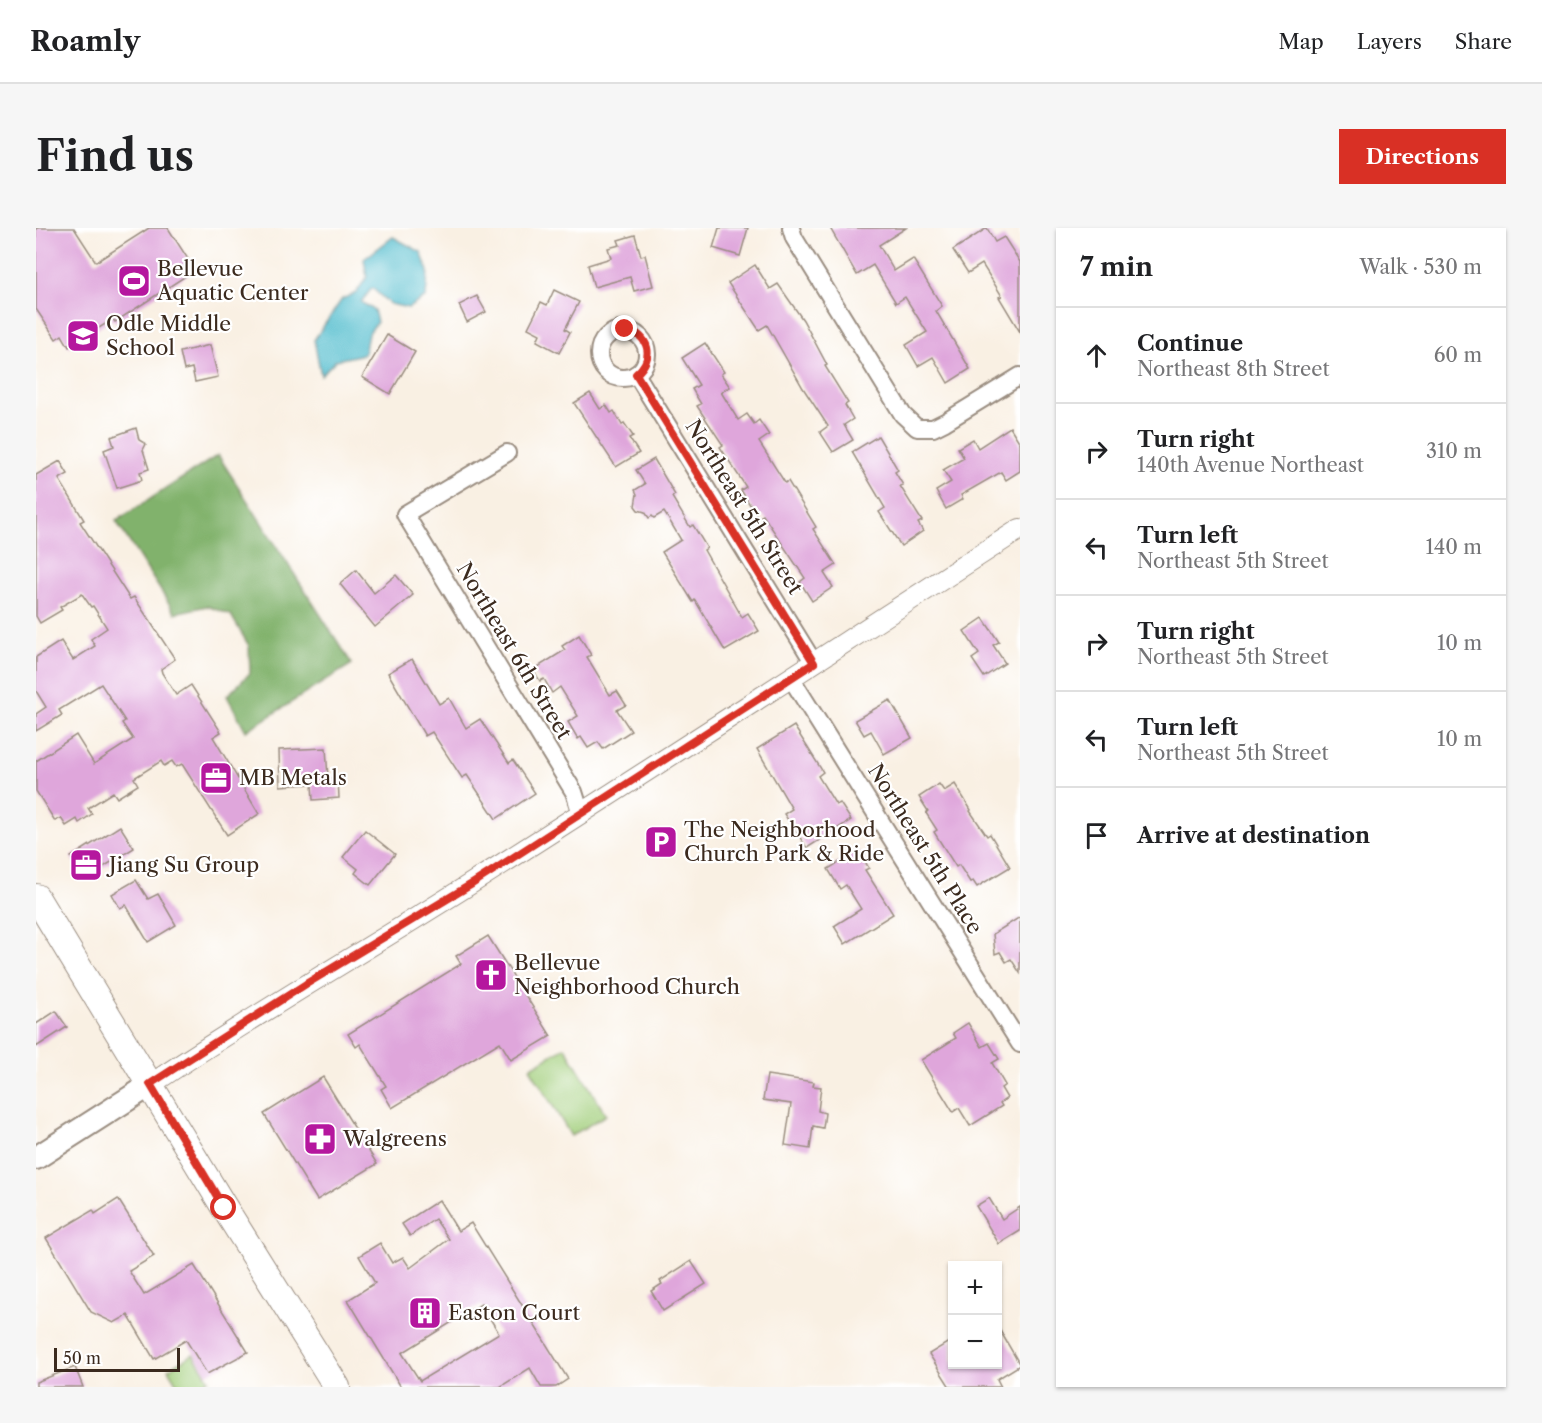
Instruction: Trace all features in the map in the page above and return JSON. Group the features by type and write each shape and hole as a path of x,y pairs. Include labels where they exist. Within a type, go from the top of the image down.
{"main road":[{"path":"36,897 337,1387"},
{"path":"36,1158 150,1084"}],"street":[{"path":"791,229 794,238 903,416 916,428 933,428 1020,376"},
{"name":"Northeast 5th Street","path":"636,374 814,663"},
{"name":"Northeast 6th Street","path":"507,453 405,514 574,792 581,814"},
{"path":"150,1084 306,984 472,884 1020,529"},
{"name":"Northeast 5th Place","path":"791,678 1020,1044"}],"green space":[{"path":"218,455 352,664 246,731 227,696 250,673 249,646 231,615 207,606 175,613 116,521"},
{"path":"565,1047 606,1115 571,1136 530,1068"},
{"path":"193,1354 209,1379 196,1387 179,1387 168,1369"}],"water":[{"path":"393,237 421,252 428,271 426,297 408,308 390,304 372,288 361,302 374,310 377,322 368,334 364,354 336,360 321,375 314,340 342,299 356,293 367,277 364,259"}],"building":[{"name":"Odle Middle School","path":"36,228 74,228 96,262 149,228 168,228 195,270 115,322 113,319 69,347 62,335 56,339 36,309"},
{"path":"719,228 748,228 740,256 713,248"},
{"path":"830,228 906,228 879,245 894,271 913,259 942,306 936,311 970,369 948,383 933,357 918,366 906,345 927,332 905,297 896,303 873,265 857,275"},
{"path":"987,228 995,242 1004,237 1020,262 1020,332 999,297 1002,296 982,264 968,273 953,250"},
{"path":"635,235 641,256 645,255 653,286 634,291 630,277 594,287 588,265 611,258 608,248 620,245 618,240"},
{"path":"755,265 770,289 778,284 803,320 827,365 825,366 848,403 845,405 853,419 844,425 853,440 833,452 820,432 828,426 767,325 759,330 728,283"},
{"path":"554,290 579,302 565,329 570,332 559,353 537,341 540,334 528,328 541,302 547,305"},
{"path":"477,296 486,312 467,322 459,305"},
{"path":"387,335 415,352 390,394 362,377"},
{"path":"705,343 724,372 721,374 730,387 721,392 738,420 747,414 754,424 759,420 769,435 759,442 785,483 788,481 816,527 813,529 836,565 824,573 833,587 812,601 800,582 805,578 763,515 758,518 741,490 746,487 720,447 723,445 697,406 701,404 692,389 699,385 682,358"},
{"path":"210,345 218,377 195,382 192,368 184,370 180,352"},
{"path":"590,393 600,409 606,405 611,413 614,411 622,425 624,423 633,436 629,438 639,453 616,467 574,403"},
{"path":"1010,427 1020,443 1020,471 1006,480 1001,472 961,495 963,499 946,509 936,491 951,482 943,470 964,458 958,448 973,439 978,448"},
{"path":"136,428 139,440 146,444 143,450 149,469 140,472 142,480 117,488 104,450 114,446 111,437"},
{"path":"878,436 898,470 895,472 903,485 900,486 922,521 918,523 923,531 901,546 879,512 885,508 852,452"},
{"path":"654,459 675,495 672,497 690,527 693,525 707,548 704,550 742,617 748,613 759,631 725,651 695,600 693,602 662,552 681,540 671,523 664,512 654,518 652,516 649,518 645,512 638,510 635,506 637,494 635,490 645,484 636,470"},
{"path":"60,461 68,474 59,479 84,520 80,522 130,599 134,597 175,659 161,669 162,673 176,695 191,685 221,732 213,737 259,814 227,835 182,764 176,767 172,761 164,766 161,761 134,778 138,785 117,798 113,792 88,808 92,814 79,823 77,819 66,826 61,818 55,821 36,791 36,761 76,735 94,764 133,739 122,723 125,721 101,684 59,710 62,715 36,731 36,714 46,707 36,691 36,657 61,641 73,660 95,646 91,639 107,628 82,594 60,607 62,610 40,623 36,616 36,475"},
{"path":"356,570 374,593 396,575 413,595 375,627 340,584"},
{"path":"983,618 999,642 993,645 1005,663 984,677 972,659 979,654 964,631"},
{"path":"579,635 591,655 587,657 610,695 617,691 626,705 617,710 631,731 603,749 598,742 588,748 581,737 578,739 568,722 578,716 560,687 552,693 544,679 540,681 533,670 565,650 562,646"},
{"path":"412,659 439,704 449,698 466,728 480,719 509,763 513,760 535,793 496,819 467,775 462,778 432,732 425,736 388,673"},
{"path":"890,700 912,738 884,754 871,731 864,735 855,720"},
{"path":"794,726 823,772 818,776 836,805 840,803 851,820 807,848 784,814 792,809 757,749"},
{"path":"326,748 328,778 338,778 339,798 313,800 312,784 280,786 279,750"},
{"path":"939,784 944,791 955,784 970,811 987,836 990,834 1010,867 977,887 973,881 970,882 959,865 956,867 934,832 937,830 919,797"},
{"path":"120,826 134,848 84,879 71,857"},
{"path":"365,830 395,854 370,885 355,873 358,869 343,857"},
{"path":"858,851 869,868 865,870 893,914 845,944 834,926 861,909 846,885 840,889 828,869"},
{"path":"136,880 148,899 158,894 176,925 148,942 126,905 120,908 112,894"},
{"path":"1020,917 1020,973 1011,959 1006,962 1000,952 995,954 993,934"},
{"path":"488,936 551,1036 511,1060 500,1042 392,1108 381,1089 386,1086 360,1044 356,1047 348,1034 461,964 456,956"},
{"path":"56,1011 67,1027 36,1047 36,1024"},
{"path":"968,1023 982,1047 989,1043 999,1059 992,1063 1005,1085 1001,1088 1007,1098 1000,1103 1002,1106 970,1126 959,1108 953,1112 921,1060 956,1038 953,1033"},
{"path":"767,1075 814,1082 813,1086 821,1087 818,1111 825,1113 823,1128 813,1126 810,1149 785,1145 791,1104 763,1100"},
{"name":"Walgreens","path":"323,1077 377,1164 317,1200 264,1114"},
{"path":"989,1198 1002,1219 1020,1207 1020,1231 999,1244 976,1206"},
{"path":"118,1199 154,1256 129,1271 144,1295 194,1265 248,1352 207,1374 186,1340 154,1359 128,1315 114,1323 91,1312 46,1238 93,1210 95,1214"},
{"name":"Easton Court","path":"439,1200 458,1231 471,1223 568,1379 556,1387 541,1387 530,1368 500,1387 401,1387 348,1300 375,1283 359,1256 380,1243 392,1263 403,1257 410,1268 449,1239 435,1219 410,1236 402,1224","holes":["481,1304 499,1333 420,1381 402,1353"]},
{"path":"691,1261 706,1284 663,1311 651,1291 662,1284 660,1281"},
{"path":"1002,1334 1020,1365 997,1379 1001,1387 950,1387 929,1354 948,1342 948,1369 1002,1369"},
{"path":"75,1367 83,1387 36,1387 36,1382"}],"place":[{"name":"Bellevue Aquatic Center","path":"134,281"},
{"name":"Odle Middle School","path":"83,336"},
{"name":"MB Metals","path":"216,778"},
{"name":"The Neighborhood Church Park & Ride","path":"661,842"},
{"name":"Jiang Su Group","path":"86,865"},
{"name":"Bellevue Neighborhood Church","path":"491,975"},
{"name":"Walgreens","path":"320,1139"},
{"name":"Easton Court","path":"425,1313"}],"route":[{"path":"224,1208 150,1084 306,984 472,884 814,663 636,374 646,363 647,348 639,335 625,329"}]}
